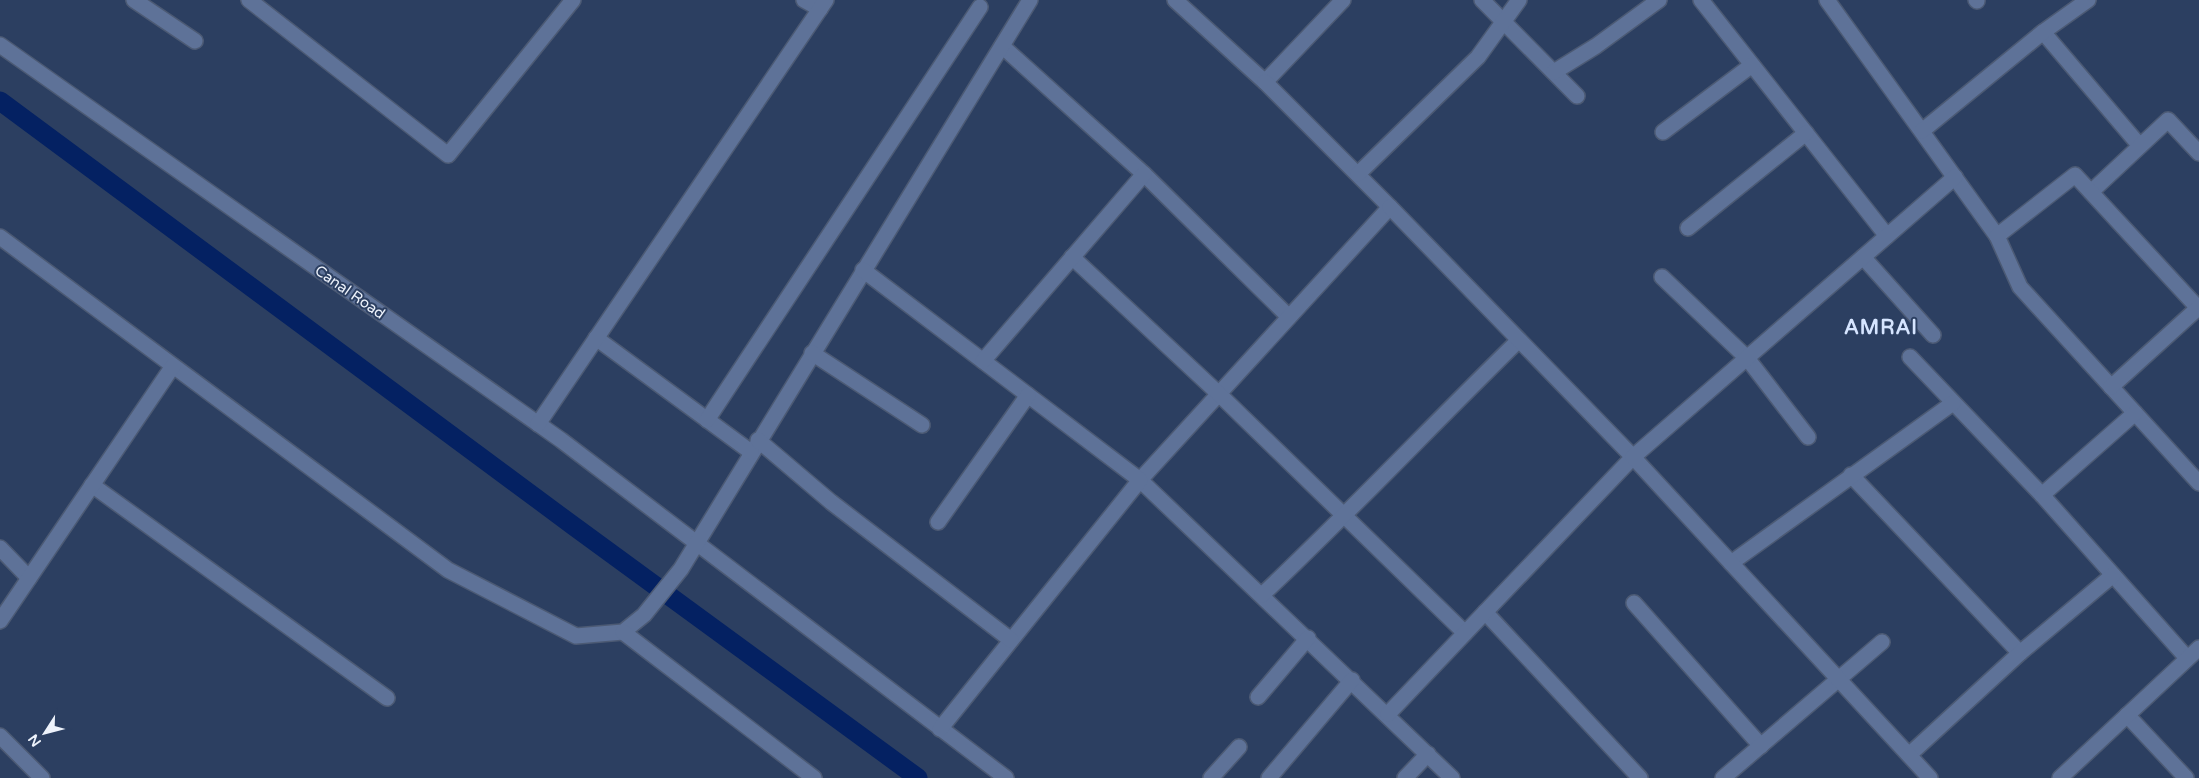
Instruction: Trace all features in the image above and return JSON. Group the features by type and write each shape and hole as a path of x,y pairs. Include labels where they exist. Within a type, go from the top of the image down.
{"street":[{"path":"134,0 195,41"},
{"path":"249,0 448,155 573,0"},
{"path":"538,424 823,5 804,0"},
{"path":"0,237 448,570 576,636 623,632 644,615 681,568 1030,0"},
{"path":"1176,0 1264,82 1390,206 1633,457 1930,778"},
{"path":"1264,82 1343,0"},
{"path":"1482,0 1577,96"},
{"path":"1358,174 1478,57 1519,0"},
{"path":"1554,72 1596,46 1659,0"},
{"path":"1701,0 1887,236"},
{"path":"1827,0 1997,236 2020,287 2199,483"},
{"path":"1922,131 2043,32 2088,0"},
{"path":"707,420 980,7"},
{"path":"2043,32 2140,146"},
{"name":"Canal Road","path":"0,45 538,424 1006,778"},
{"path":"1002,46 1144,174 1289,318"},
{"path":"1663,132 1752,65"},
{"path":"2091,192 2168,120 2199,153"},
{"path":"1688,228 1806,133"},
{"path":"983,361 1144,174"},
{"path":"1997,236 2075,175 2199,308 2111,387"},
{"path":"1388,714 1633,457 1955,177"},
{"path":"940,728 1140,480 1390,206"},
{"path":"1072,257 1219,394 1465,633"},
{"path":"1863,257 1933,335"},
{"path":"863,270 1140,480 1388,714 1452,778"},
{"path":"1662,277 1747,358 1808,437"},
{"path":"596,338 707,420 755,446 1011,640"},
{"path":"1262,595 1345,517 1416,441 1519,340"},
{"path":"812,353 922,425"},
{"path":"1910,357 2042,496 2113,575 2193,653 2060,778"},
{"path":"0,621 172,366"},
{"path":"938,522 1028,395"},
{"path":"1731,563 1953,403"},
{"path":"2042,496 2135,413"},
{"path":"1851,475 2020,653"},
{"path":"92,486 387,698"},
{"path":"0,548 29,578"},
{"path":"1909,755 2020,653 2113,575"},
{"path":"1634,603 1761,746"},
{"path":"1485,612 1640,778"},
{"path":"623,632 814,778"},
{"path":"1258,697 1308,638"},
{"path":"1732,775 1761,746 1882,642"},
{"path":"1269,778 1352,680"},
{"path":"2127,715 2186,778"},
{"path":"0,736 42,778"},
{"path":"1211,778 1239,747"},
{"path":"1405,778 1428,754"}],"waterway":[{"path":"0,101 575,527 918,778"}],"district":[{"name":"AMRAI","path":"1881,328"}]}
